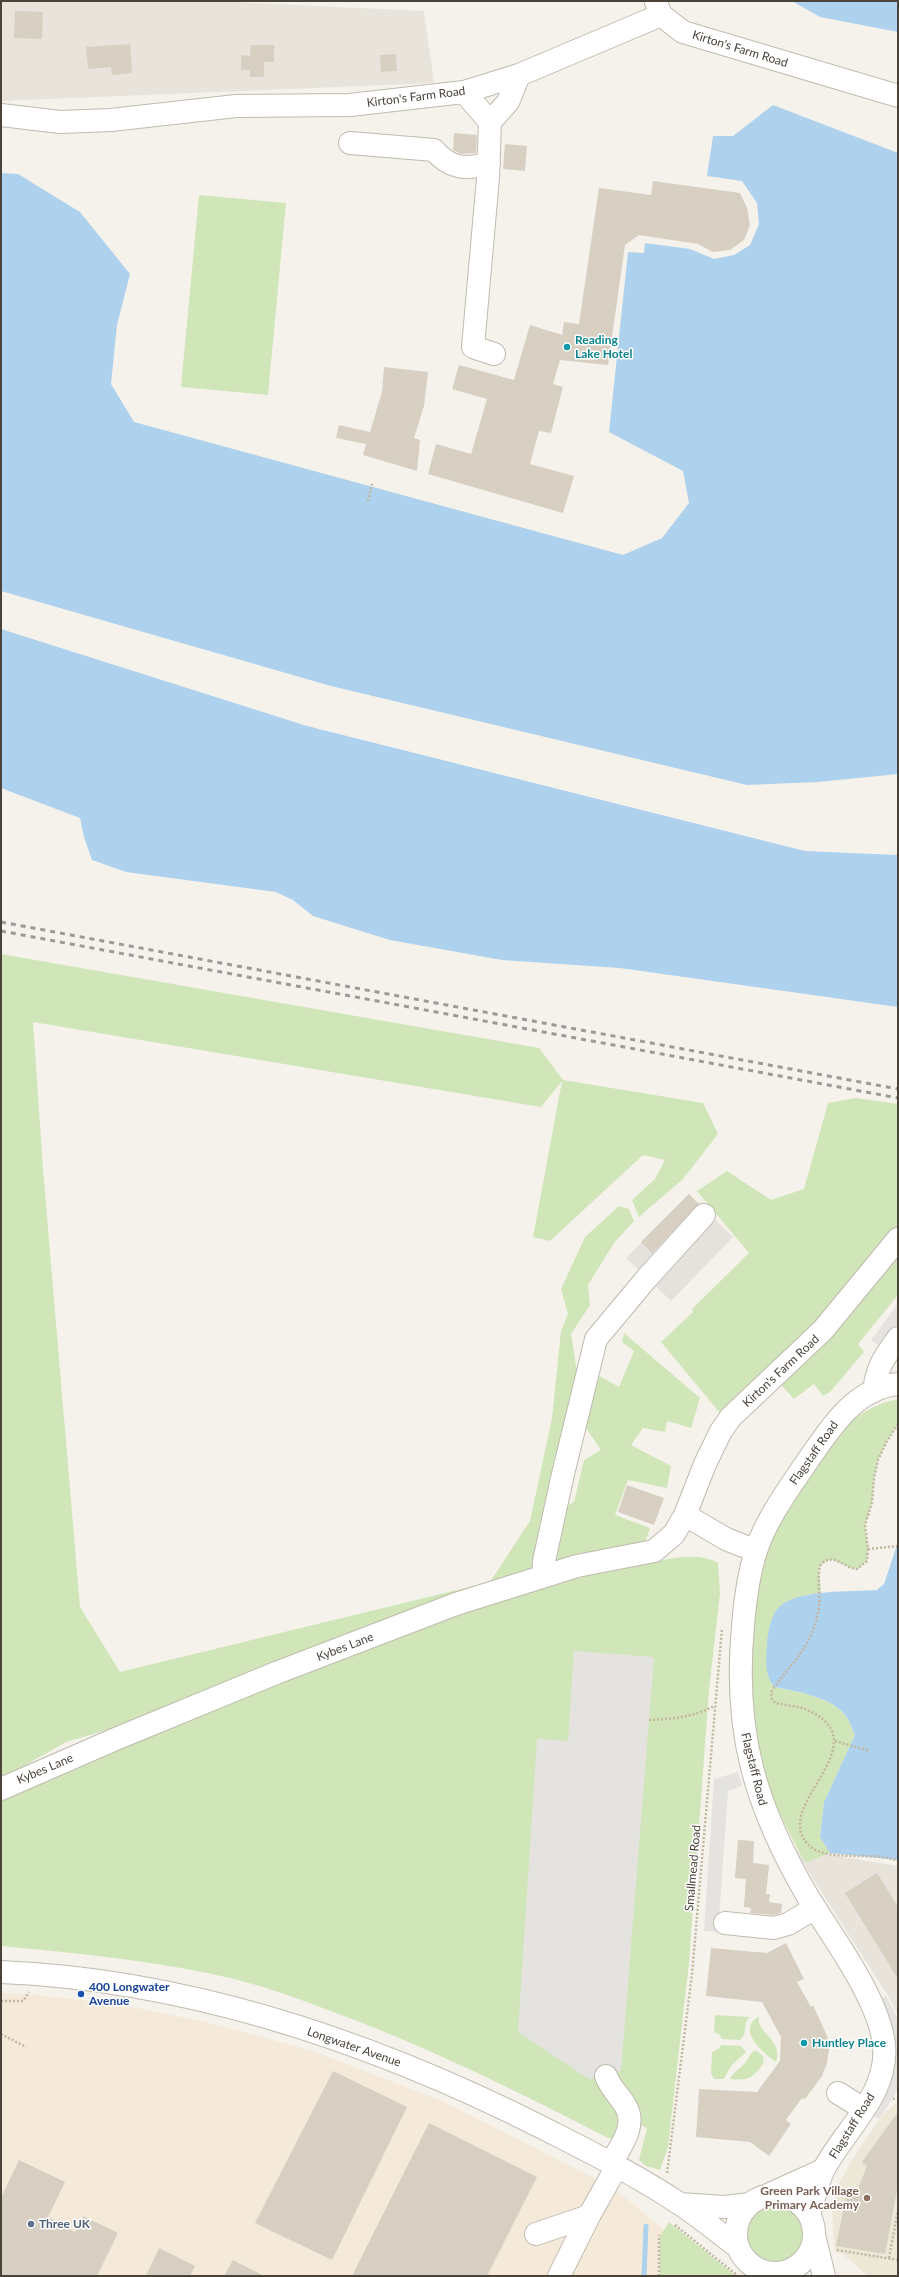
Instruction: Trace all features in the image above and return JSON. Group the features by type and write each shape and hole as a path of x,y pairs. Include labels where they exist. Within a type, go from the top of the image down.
{"street":[{"name":"Kirton's Farm Road","path":"1,115 60,122 111,120 236,106 350,105 464,92 519,75 658,8 683,32 898,96"},
{"path":"494,354 473,347 489,163 490,122 508,102 519,75"},
{"path":"464,92 490,122"},
{"path":"350,143 434,150 440,158 452,166 466,168 489,163"},
{"path":"543,1577 544,1561 563,1474 596,1339 647,1278 704,1215"},
{"name":"Kirton's Farm Road","path":"685,1515 705,1464 721,1431 731,1416 823,1330 898,1239"},
{"path":"874,1391 876,1373 882,1360 898,1338"},
{"name":"Flagstaff Road","path":"809,2214 823,2170 864,2109 878,2082 885,2057 882,2028 865,1991 788,1863 758,1794 741,1715 741,1646 749,1576 756,1551 766,1526 800,1473 841,1415 868,1393 898,1384"},
{"path":"685,1515 726,1540 756,1551"},
{"name":"Kybes Lane","path":"1,1789 118,1738 283,1671 456,1604 577,1566 654,1551 674,1534 685,1515"},
{"path":"725,1923 774,1928 788,1924 815,1908"},
{"name":"Longwater Avenue","path":"1,1972 69,1976 135,1987 259,2014 401,2063 500,2106 614,2165 660,2192 675,2211 738,2247"},
{"path":"559,2276 628,2134 630,2120 627,2107 611,2089 606,2076"},
{"path":"838,2093 864,2109"},
{"name":"Flagstaff Road","path":"759,2200 823,2170"},
{"path":"814,2235 812,2247 805,2259 794,2268 778,2274 763,2271 752,2265 738,2247 736,2232 738,2222 759,2200 782,2195 792,2198 809,2214 824,2276"},
{"name":"Longwater Avenue","path":"675,2211 724,2207 759,2200"},
{"path":"536,2234 589,2216"}],"path":[{"path":"368,501 372,484"},
{"path":"897,1860 830,1853 813,1849 803,1839 799,1822 811,1793 826,1768 835,1741 832,1727 804,1709 775,1703 772,1699 771,1692 802,1654 809,1641 819,1607 819,1576 821,1564 831,1559 851,1568 857,1569 867,1561 868,1549 865,1525 872,1503 875,1472 886,1442 898,1424"},
{"path":"868,1549 898,1546"},
{"name":"Smallmead Road","path":"660,2192 667,2177 692,1974 722,1626"},
{"path":"649,1720 684,1717 700,1713 715,1706"},
{"path":"835,1741 870,1751"},
{"path":"1,2001 23,2001 30,1990"},
{"path":"1,2034 26,2047"},
{"path":"893,2099 898,2098"},
{"path":"889,2258 898,2210"},
{"path":"675,2211 680,2230 738,2276"},
{"path":"659,2276 660,2235"},
{"path":"832,2249 898,2260"}],"shaded area":[{"path":"1,1 209,1 424,11 434,83 1,101"},
{"path":"689,1194 733,1237 671,1301 626,1258"},
{"path":"898,1304 898,1338 888,1352 871,1340"},
{"path":"574,1651 654,1657 621,2071 589,2079 518,2032 537,1739 568,1741"},
{"path":"738,1772 742,1786 728,1791 718,1932 704,1931 714,1779"},
{"path":"794,1849 898,1866 898,2015 888,1996"},
{"path":"1,1993 28,1994 117,2004 206,2022 313,2051 442,2101 596,2179 623,2196 721,2276 1,2276"},
{"path":"886,1996 898,2019 898,2090 879,2119 869,2112 885,2092 893,2076 894,2064 875,2002"},
{"name":"Green Park Village Primary Academy","path":"898,2102 898,2276 868,2276 843,2254 835,2252 832,2212 838,2185 858,2150 885,2112"}],"green space":[{"path":"199,195 286,203 268,395 181,387"},
{"path":"1,954 539,1048 563,1080 703,1103 718,1134 683,1179 639,1217 632,1200 655,1179 665,1160 643,1155 550,1241 533,1237 562,1081 541,1107 33,1022 43,1169 80,1607 120,1672 490,1582 530,1521 552,1418 561,1331 568,1314 561,1289 585,1237 619,1206 629,1209 634,1221 614,1243 588,1285 590,1305 571,1334 577,1372 561,1509 574,1502 584,1460 601,1450 584,1425 596,1374 619,1387 634,1351 622,1342 624,1333 700,1398 691,1428 667,1421 665,1432 643,1428 631,1445 671,1466 667,1488 628,1480 615,1515 650,1528 637,1565 668,1559 689,1557 709,1559 718,1563 720,1594 709,1690 689,1963 668,2147 660,2170 646,2166 639,2160 647,2128 625,2117 615,2140 606,2137 538,2102 434,2053 280,1992 230,1978 145,1962 1,1946 1,1795 131,1723 66,1742 1,1779"},
{"path":"856,1098 898,1104 898,1295 858,1344 864,1352 830,1392 823,1396 814,1384 794,1399 770,1373 720,1413 661,1342 693,1312 692,1309 749,1253 697,1191 727,1171 771,1200 804,1189 828,1103"},
{"path":"898,1399 898,1424 887,1441 878,1460 874,1478 872,1503 865,1525 868,1549 867,1561 857,1569 851,1568 831,1559 821,1564 819,1569 821,1593 805,1595 774,1687 812,1696 831,1704 845,1715 850,1722 855,1735 824,1802 820,1837 830,1853 806,1863 775,1802 764,1773 752,1715 750,1684 751,1651 761,1573 768,1548 782,1519 836,1437 856,1418 868,1410"},
{"path":"715,2015 749,2017 746,2022 744,2035 740,2040 722,2039 719,2034 714,2032"},
{"path":"759,2016 759,2024 773,2042 777,2050 776,2062 758,2047 751,2034 750,2028"},
{"path":"721,2045 741,2046 746,2052 731,2066 724,2079 714,2079 711,2073 712,2052 720,2048"},
{"path":"755,2050 763,2056 764,2062 757,2072 746,2079 730,2079 733,2074 745,2063"},
{"path":"771,2203 783,2203 799,2212 806,2222 808,2234 806,2246 799,2256 783,2265 771,2265 760,2260 751,2251 746,2240 746,2228 751,2217 760,2208"},
{"path":"669,2222 736,2276 660,2276 660,2236"}],"water":[{"path":"792,1 898,1 898,32 820,17"},
{"path":"773,105 898,153 898,774 818,782 747,785 331,686 1,591 1,173 18,174 80,212 130,274 117,325 111,384 134,422 623,555 662,538 689,503 683,471 609,432 628,252 644,253 645,243 690,249 714,259 734,255 750,245 759,224 757,203 742,181 707,176 713,136 733,136"},
{"path":"1,629 307,726 805,851 898,855 898,1007 620,968 502,960 390,940 313,916 293,900 276,892 126,872 92,860 84,837 80,818 1,788"},
{"path":"898,1542 898,1860 830,1853 820,1837 824,1802 855,1735 850,1722 845,1715 831,1704 812,1696 774,1687 766,1666 769,1629 772,1618 777,1609 789,1601 800,1597 826,1592 877,1590 884,1584"}],"building":[{"path":"15,11 43,12 42,39 14,38"},
{"path":"130,44 132,73 112,75 111,67 88,69 86,47"},
{"path":"251,45 274,45 274,62 264,62 264,77 250,77 250,70 241,70 241,55 250,56"},
{"path":"396,54 397,71 381,72 380,55"},
{"path":"454,133 477,135 476,153 461,154 453,150"},
{"path":"505,144 527,146 525,171 503,169"},
{"name":"Reading Lake Hotel","path":"653,181 740,193 747,208 750,225 744,240 730,250 713,252 698,244 639,235 625,245 608,365 560,360 553,384 563,387 551,433 539,431 530,464 574,476 563,513 428,474 436,444 471,454 487,399 452,389 459,365 514,380 530,325 562,335 564,322 579,324 599,188 651,195"},
{"path":"384,367 428,372 424,406 414,438 420,440 417,471 363,455 366,444 336,438 339,425 370,432 382,392"},
{"path":"689,1194 699,1204 652,1253 641,1242"},
{"path":"627,1485 664,1498 654,1525 618,1512"},
{"path":"738,1840 754,1841 753,1863 769,1865 766,1894 770,1894 769,1902 782,1904 781,1913 773,1915 750,1913 751,1908 744,1907 746,1879 735,1878"},
{"path":"877,1873 898,1907 898,1979 845,1893"},
{"name":"Huntley Place","path":"786,1943 804,1979 797,1982 811,2007 813,2005 827,2036 829,2050 827,2063 822,2076 805,2099 802,2098 786,2120 791,2124 769,2156 750,2142 696,2137 699,2089 757,2092 780,2061 781,2037 762,2002 706,1996 711,1948 767,1953"},
{"path":"333,2071 407,2107 332,2260 255,2223"},
{"path":"898,2112 898,2185 885,2254 836,2246 847,2193 856,2194 867,2166 862,2162"},
{"path":"429,2123 537,2177 487,2276 352,2276"},
{"name":"Three UK","path":"19,2160 65,2182 48,2217 75,2232 83,2216 118,2233 97,2276 1,2276 1,2198"},
{"path":"159,2248 195,2266 190,2276 146,2276"},
{"path":"233,2260 264,2276 224,2276"}],"waterway":[{"path":"644,2276 646,2226"}],"railway":[{"path":"1,922 898,1089"},
{"path":"1,931 898,1098"}],"place":[{"name":"Reading Lake Hotel","path":"567,347"},
{"name":"400 Longwater Avenue","path":"81,1994"},
{"name":"Huntley Place","path":"804,2043"},
{"name":"Green Park Village Primary Academy","path":"867,2198"},
{"name":"Three UK","path":"31,2224"}]}
